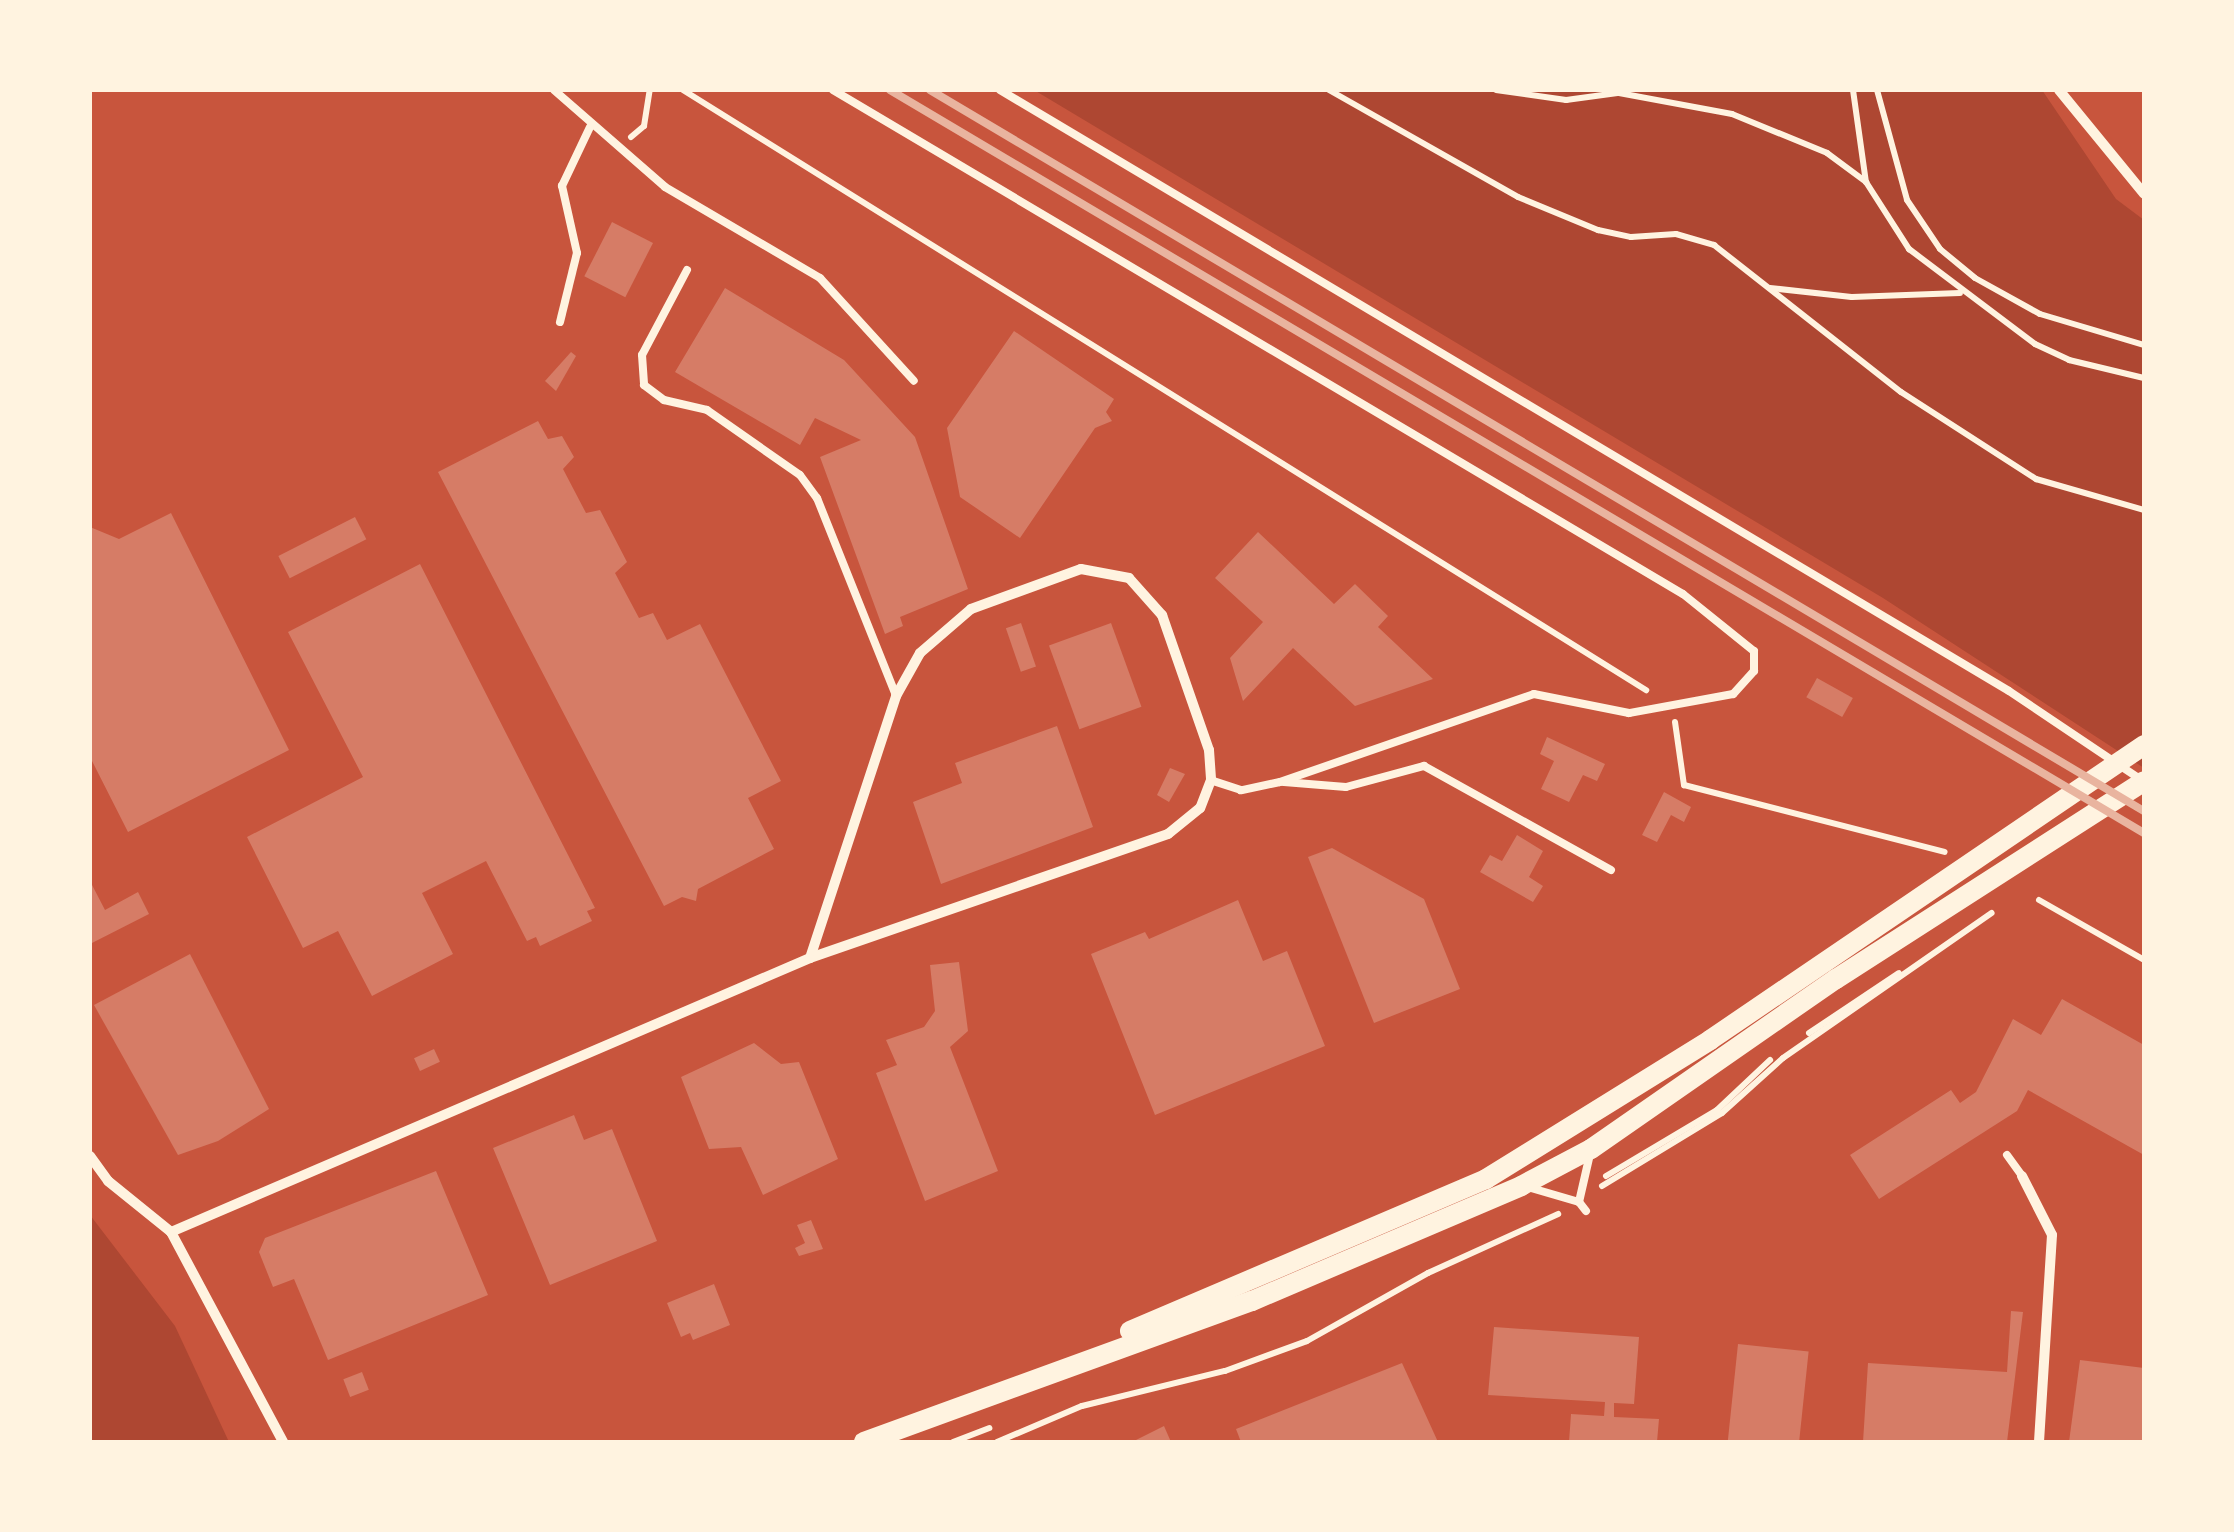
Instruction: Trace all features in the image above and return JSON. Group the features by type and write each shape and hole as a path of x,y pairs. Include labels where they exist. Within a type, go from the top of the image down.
{"main road":[{"path":"864,1442 1024,1380 1252,1301 1522,1186 1591,1148 2144,745"},
{"path":"1024,1380 1486,1179 2144,781"}],"street":[{"path":"2060,90 2144,193"},
{"path":"171,1232 810,958 1168,834 1200,808 1211,780 1209,750 1162,615 1143,588 1114,572 1081,569 972,610 920,653 896,696 810,958"},
{"path":"90,1156 108,1181 171,1232 283,1442"},
{"path":"2022,1176 2052,1235 2039,1442"},
{"path":"266,1414 276,1442"}],"lane":[{"path":"554,90 590,127 665,187 820,278 914,381"},
{"path":"833,90 1683,594 1754,651 1749,680 1733,694 1630,713 1534,694 1280,782 1240,790 1211,780"},
{"path":"1000,90 1976,671 2144,781"},
{"path":"560,322 577,253 562,186 590,127"},
{"path":"687,270 642,354 644,385 664,400 707,410 800,476 817,498 896,696"},
{"path":"1280,782 1346,788 1424,766 1611,870"},
{"path":"1579,1202 1591,1148"},
{"path":"2007,1154 2022,1176"},
{"path":"1522,1186 1579,1202 1586,1211"}],"path":[{"path":"616,149 644,126 650,90"},
{"path":"682,90 1661,698"},
{"path":"1329,90 1518,197 1631,237 1694,236 1769,288 1901,392 2036,479 2144,510"},
{"path":"1496,90 1566,100 1621,92 1732,114 1827,153 1866,182 1909,249 1960,293 2068,360 2144,378"},
{"path":"1853,90 1866,182"},
{"path":"1877,90 1907,200 1940,250 1975,278 2040,314 2144,345"},
{"path":"1769,288 1852,298 1960,293"},
{"path":"1672,705 1684,785 1950,854"},
{"path":"2039,900 2144,960"},
{"path":"997,1442 1082,1406 1225,1371 1307,1341 1428,1273 1579,1202 1709,1122 1783,1058 1846,1015"}],"shaded area":[{"path":"1034,90 2042,90 2116,199 2144,220 2144,768 1883,598"},
{"path":"90,1215 175,1326 229,1442 90,1442"}],"building":[{"path":"612,222 653,243 625,297 584,276"},
{"path":"725,288 844,360 915,437 968,589 900,617 903,626 885,634 820,457 861,440 815,418 800,445 675,372"},
{"path":"1014,331 1114,399 1106,412 1112,421 1095,428 1020,538 960,497 947,428"},
{"path":"571,352 576,356 556,391 545,381"},
{"path":"538,421 548,439 562,436 574,457 563,469 586,513 600,510 627,562 615,573 639,618 653,613 667,640 700,624 781,781 748,798 774,849 698,889 696,901 682,897 664,906 438,472"},
{"path":"171,513 289,750 128,832 90,757 90,527 119,539"},
{"path":"355,517 366,539 290,578 278,556"},
{"path":"1258,532 1334,604 1355,584 1388,616 1378,627 1433,679 1355,706 1293,648 1243,701 1230,658 1263,622 1215,578"},
{"path":"420,564 595,908 587,911 592,921 540,946 536,937 527,941 486,861 422,893 453,954 372,996 338,931 303,948 247,837 363,777 288,632"},
{"path":"1021,623 1036,666 1021,672 1006,628"},
{"path":"1111,623 1141,707 1079,729 1049,646"},
{"path":"1817,678 1853,698 1842,717 1806,697"},
{"path":"1057,726 1093,827 941,884 913,802 962,783 955,763"},
{"path":"1547,737 1605,764 1597,781 1583,775 1569,802 1541,789 1554,761 1540,754"},
{"path":"1170,768 1185,774 1169,802 1157,795"},
{"path":"1664,792 1691,807 1684,822 1671,815 1657,842 1642,835"},
{"path":"1517,835 1543,851 1529,877 1543,886 1533,902 1480,872 1490,855 1502,861"},
{"path":"1332,848 1424,899 1460,989 1374,1023 1308,857"},
{"path":"90,881 105,910 138,892 149,914 90,944"},
{"path":"1238,900 1263,961 1287,951 1325,1046 1155,1115 1091,954 1145,932 1149,939"},
{"path":"190,954 269,1109 218,1141 178,1155 94,1005"},
{"path":"959,962 968,1031 950,1047 998,1171 925,1201 876,1073 897,1065 886,1040 924,1027 935,1011 930,965"},
{"path":"2062,999 2144,1045 2144,1155 2028,1090 2017,1111 1879,1199 1850,1155 1951,1090 1960,1103 1976,1092 2013,1019 2041,1035"},
{"path":"754,1043 781,1064 799,1062 838,1159 763,1195 741,1147 709,1149 681,1077"},
{"path":"434,1049 440,1062 420,1071 414,1058"},
{"path":"574,1115 584,1140 612,1129 657,1241 550,1285 493,1148"},
{"path":"436,1171 488,1295 328,1360 294,1279 273,1287 259,1252 265,1238"},
{"path":"811,1220 823,1249 799,1256 795,1248 805,1243 797,1225"},
{"path":"714,1284 730,1325 693,1340 690,1333 681,1337 667,1303"},
{"path":"2011,1311 2023,1312 2007,1442 1863,1442 1868,1363 2007,1372"},
{"path":"1494,1327 1639,1337 1634,1404 1614,1403 1614,1417 1659,1419 1657,1442 1569,1442 1571,1414 1604,1416 1605,1402 1488,1395"},
{"path":"1738,1344 1809,1351 1799,1442 1728,1441"},
{"path":"2080,1360 2144,1368 2144,1442 2069,1442"},
{"path":"1402,1363 1438,1442 1241,1442 1236,1429"},
{"path":"362,1372 369,1390 350,1397 343,1379"},
{"path":"1164,1426 1171,1442 1132,1442"}],"railway":[{"path":"890,90 2144,833"},
{"path":"930,90 2144,811"}]}
